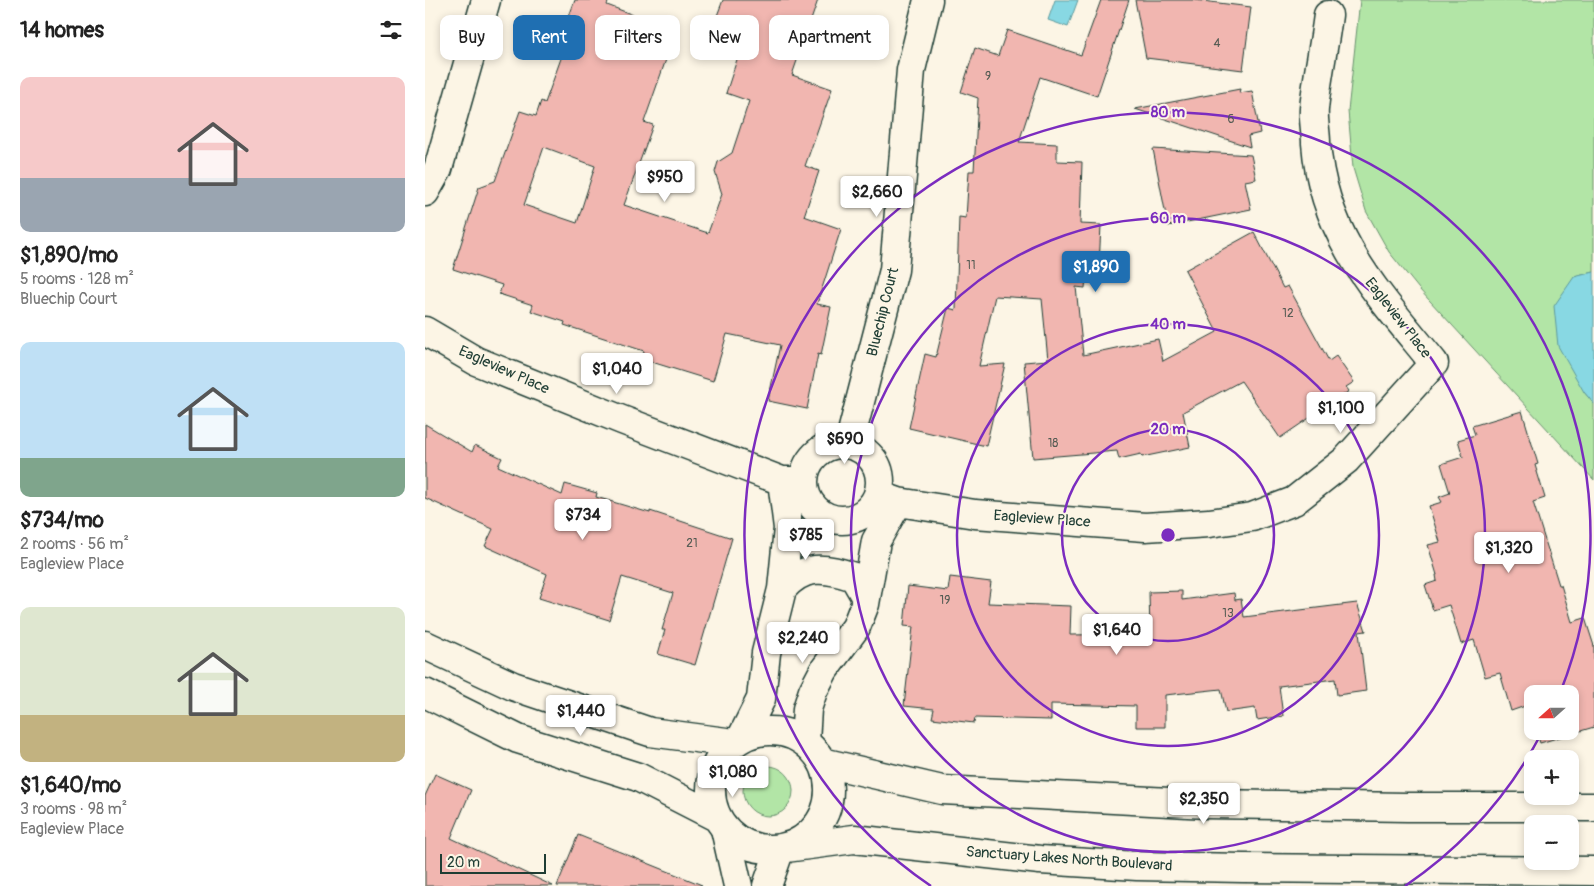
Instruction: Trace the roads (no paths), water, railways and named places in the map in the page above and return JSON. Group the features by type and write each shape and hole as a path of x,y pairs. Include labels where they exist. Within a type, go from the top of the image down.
{"street":[{"path":"425,192 438,169 486,0"},
{"name":"Bluechip Court","path":"849,444 894,270 911,70 928,0"},
{"name":"Eagleview Place","path":"888,498 975,514 1145,527 1209,523 1252,517 1294,501 1345,460 1433,364 1373,288 1349,251 1331,213 1318,168 1314,111 1328,16"},
{"name":"Eagleview Place","path":"425,331 476,361 622,420 792,481"},
{"path":"738,886 721,824 712,802 710,786 714,769 722,755 738,740 761,699 766,653 782,589 792,481 806,468 813,456 823,448 835,444 849,444 861,448 871,457 878,468 880,482 888,498 877,541 865,604 856,627 824,670 813,691 807,710 813,752"},
{"path":"792,481 806,494 812,506 823,515 835,520 848,520 861,515 888,498"},
{"path":"782,589 791,578 810,570 833,570 854,577 865,596 865,604"},
{"path":"425,645 513,686 650,732 738,740 757,732 774,731 791,734 813,752 828,778 829,796 824,814 815,829 802,841 783,848 765,849 750,846 737,839 721,824 638,777 518,739 425,694"},
{"path":"813,752 942,790 1207,804 1594,807"},
{"name":"Sanctuary Lakes North Boulevard","path":"783,848 854,839 1020,858 1137,866 1594,871"},
{"path":"767,886 783,848"}],"water":[{"path":"1055,0 1078,0 1068,27 1048,20"},
{"path":"1594,272 1594,404 1584,392 1558,346 1554,306 1574,277"}]}
